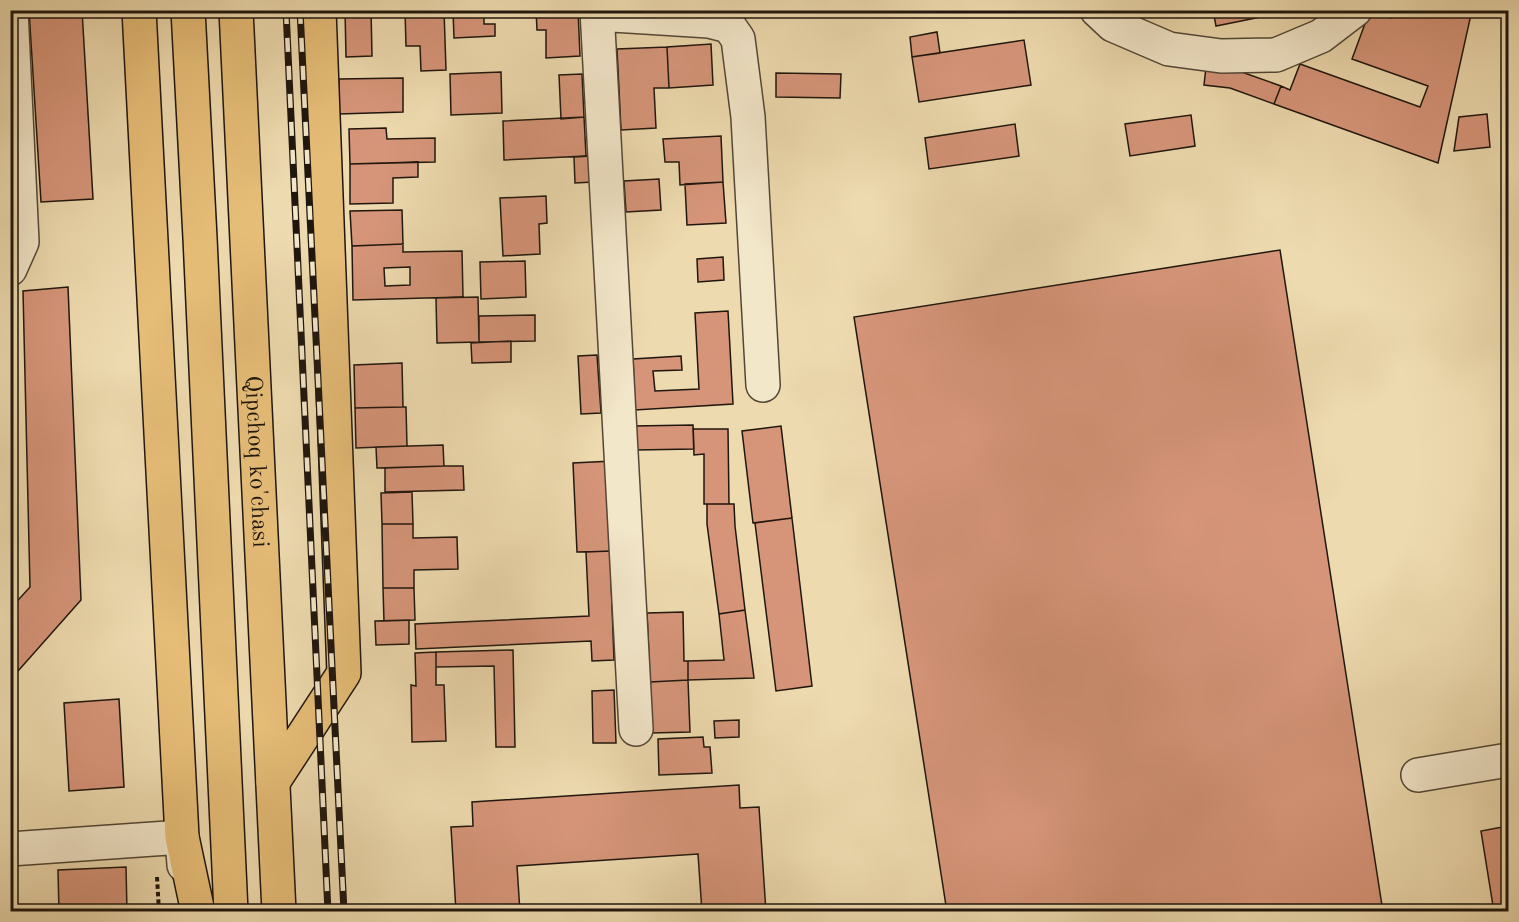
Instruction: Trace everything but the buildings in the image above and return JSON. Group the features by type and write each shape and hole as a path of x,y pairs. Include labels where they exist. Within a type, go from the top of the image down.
{"main road":[{"path":"139,10 182,837 198,912"},
{"name":"Qipchoq ko'chasi","path":"188,10 231,912"},
{"name":"Qipchoq ko'chasi","path":"236,10 279,912"},
{"path":"273,782 344,673 319,10"}],"street":[{"path":"10,268 22,242 11,10"},
{"path":"1097,10 1113,26 1169,49 1221,56 1276,55 1321,36 1355,10"},
{"path":"636,729 597,12 709,21 729,26 738,39 748,117 763,385"},
{"path":"1418,775 1509,760"},
{"path":"10,849 182,837 186,912"}],"railway":[{"path":"286,10 328,912"},
{"path":"300,10 344,912"}]}
